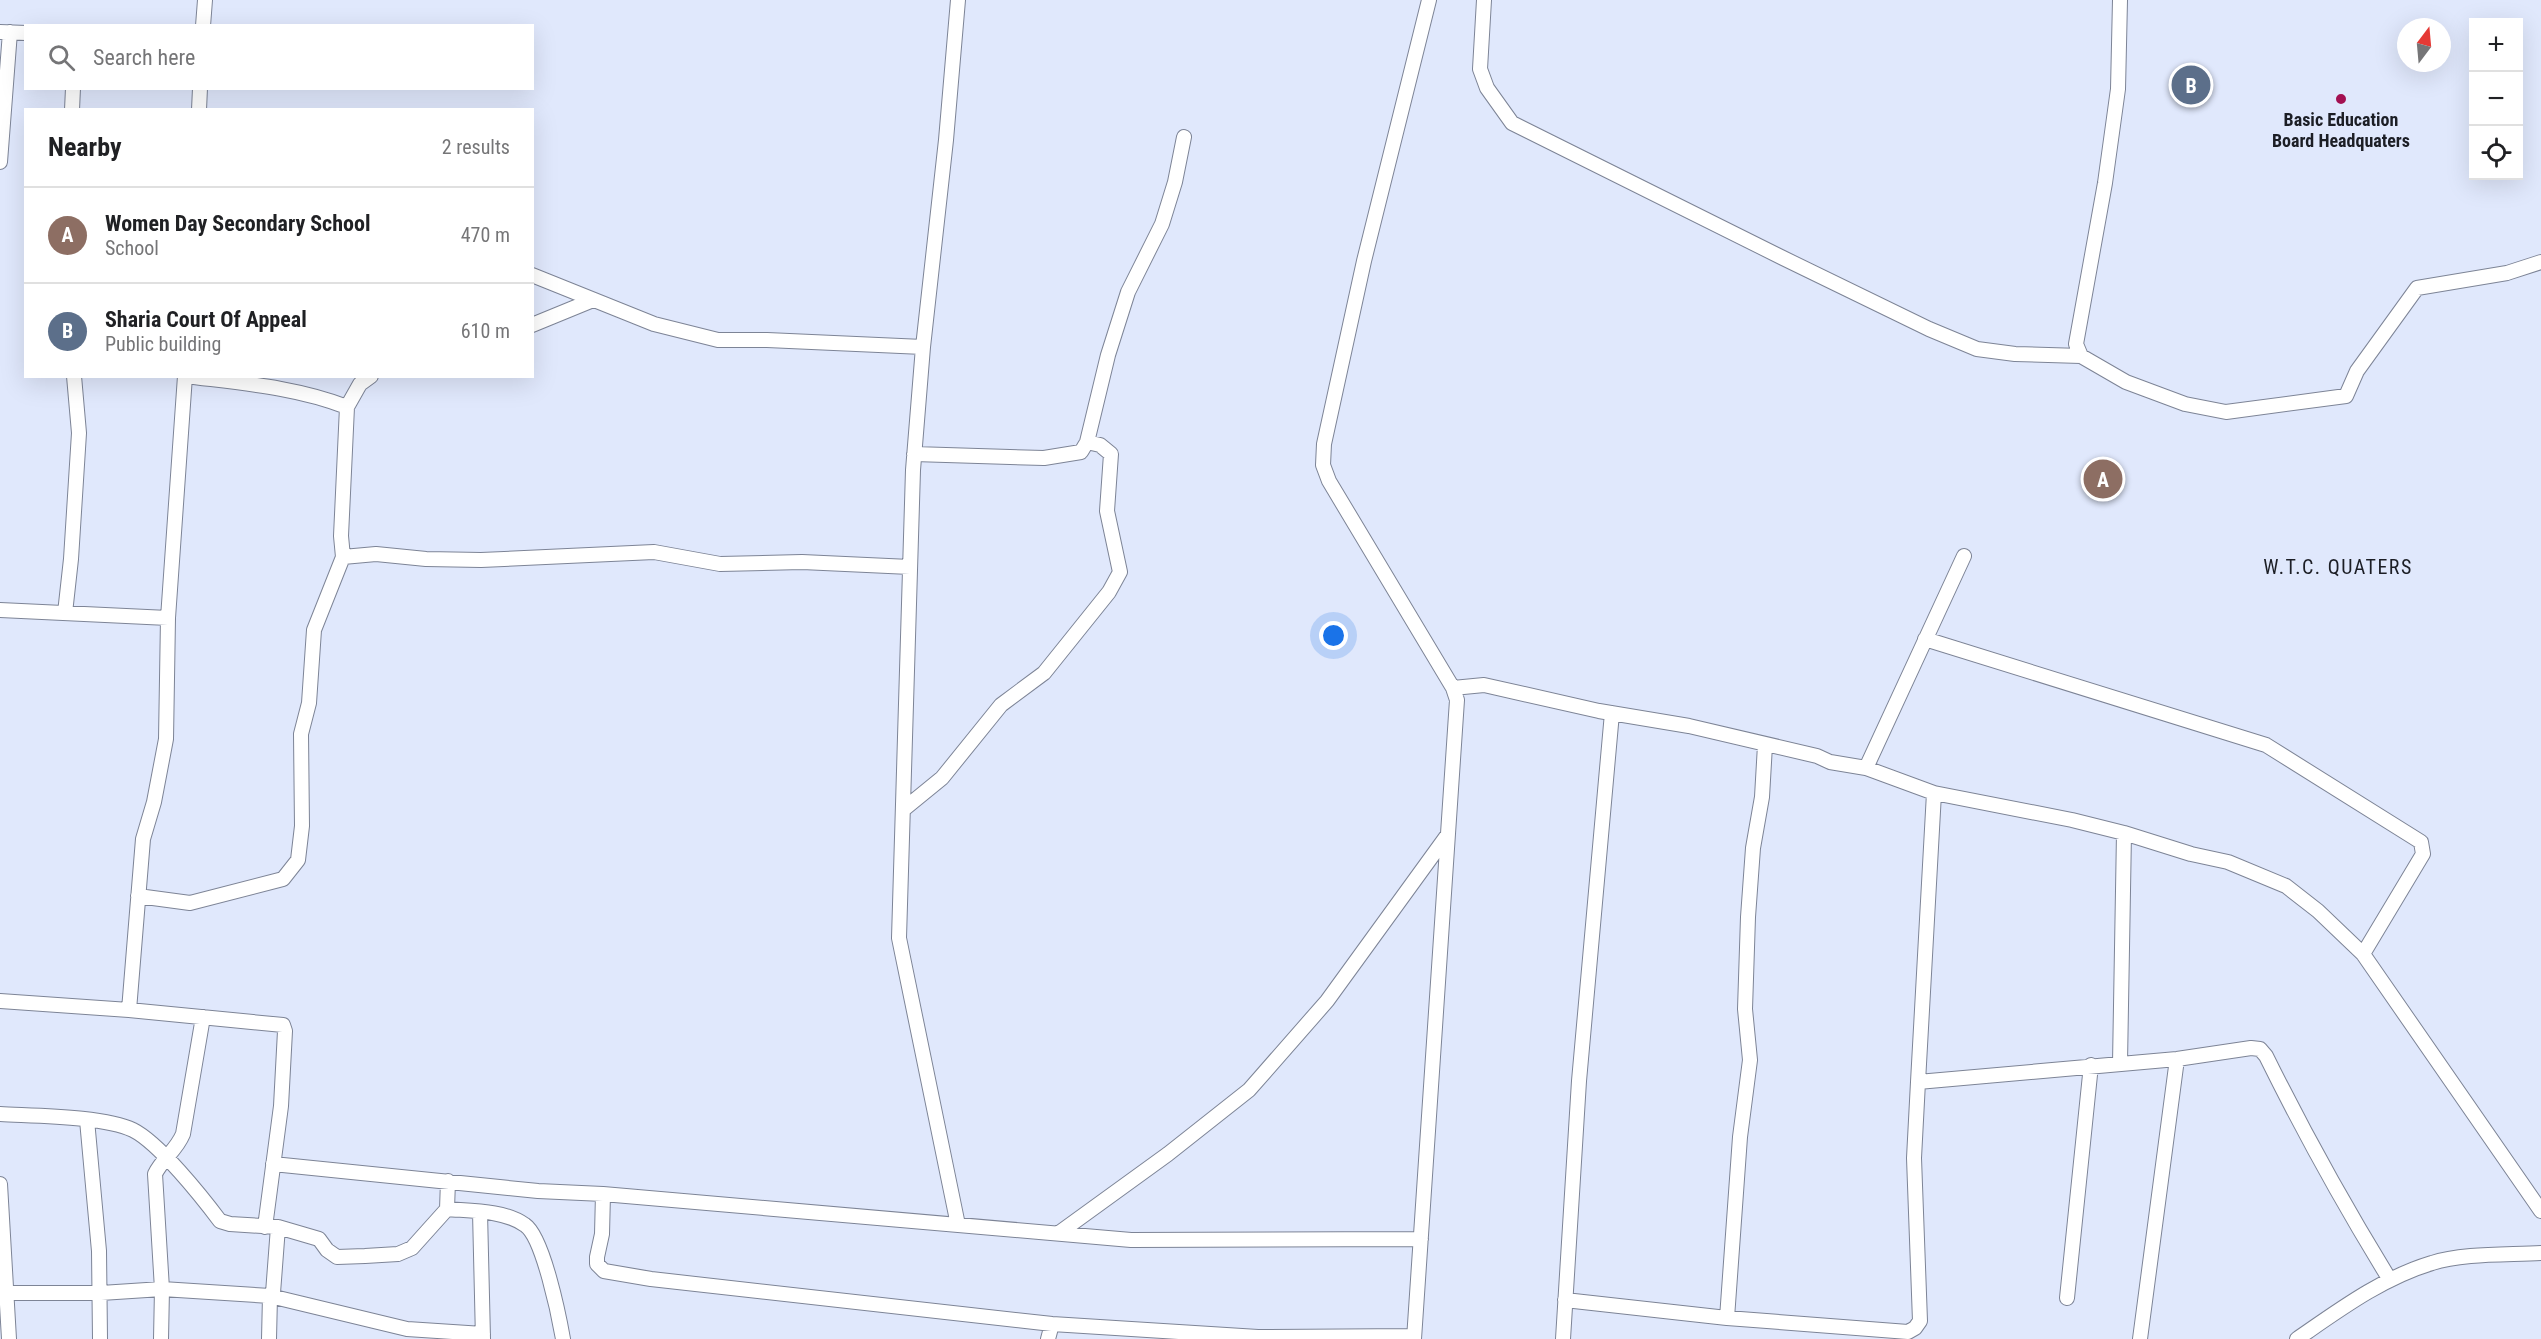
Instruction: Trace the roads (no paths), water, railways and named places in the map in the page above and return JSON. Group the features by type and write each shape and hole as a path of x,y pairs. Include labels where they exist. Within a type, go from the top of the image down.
{"street":[{"path":"203,24 205,0"},
{"path":"958,0 914,454 899,938 958,1225"},
{"path":"603,1194 602,1234 597,1264 604,1271 662,1280 1052,1324 1258,1337 1414,1337 1457,700 1453,688 1329,482 1323,465 1324,444 1364,261 1429,0"},
{"path":"1484,0 1480,69 1487,88 1512,123 1929,329 1977,349 2015,354 2081,356 2126,382 2184,404 2226,412 2346,396 2357,370 2417,288 2507,273 2541,262"},
{"path":"2081,356 2076,344 2118,89 2120,0"},
{"path":"0,162 5,32 24,33"},
{"path":"72,108 73,90"},
{"path":"199,108 200,90"},
{"path":"914,454 1057,458 1082,452 1087,442 1108,355 1128,291 1162,224 1175,182 1184,137"},
{"path":"534,276 654,324 718,340 923,347"},
{"path":"534,324 593,300"},
{"path":"65,613 79,433 74,378"},
{"path":"129,1010 142,839 154,802 166,739 168,618 185,378"},
{"path":"200,378 274,388 324,398 347,407"},
{"path":"138,896 190,903 283,879 298,860 302,826 301,734 309,703 314,630 343,557 341,536 347,407 360,384 368,378"},
{"path":"904,810 942,778 1002,705 1044,673 1097,608 1120,572 1117,547 1107,511 1111,454 1100,446 1087,442"},
{"path":"343,557 376,554 426,559 481,560 654,552 720,564 802,562 910,567"},
{"path":"1866,768 1964,556"},
{"path":"0,610 168,618"},
{"path":"1925,639 2266,745 2421,842 2423,854 2363,954"},
{"path":"1453,688 1484,685 1612,713 1689,726 1866,768 1934,793 2072,820 2191,854 2228,862 2286,886 2318,910 2363,954 2541,1211"},
{"path":"1563,1339 1579,1081 1612,713"},
{"path":"1727,1318 1740,1137 1750,1060 1745,1009 1748,917 1753,848 1762,796 1765,745"},
{"path":"1565,1300 1908,1336 1915,1328 1920,1321 1914,1158 1934,793"},
{"path":"2120,1063 2124,833"},
{"path":"1059,1233 1168,1154 1250,1090 1328,1001 1447,837"},
{"path":"0,1001 129,1010 283,1025 285,1031 281,1106 273,1164 273,1293 270,1296 269,1339"},
{"path":"161,1339 162,1290 155,1174 159,1165 178,1146 183,1134 203,1017"},
{"path":"1918,1082 2177,1059 2251,1048 2259,1049 2266,1056 2313,1149 2390,1280"},
{"path":"2140,1339 2177,1059"},
{"path":"2067,1298 2091,1065"},
{"path":"0,1114 87,1120 135,1131 167,1159 220,1221 230,1224 272,1227 319,1239 327,1250 337,1257 398,1254 412,1248 447,1209 448,1181"},
{"path":"87,1120 101,1293 100,1339"},
{"path":"273,1164 538,1191 603,1194 1131,1240 1421,1239"},
{"path":"0,1187 2,1293 9,1339"},
{"path":"447,1209 500,1216 525,1225 534,1236 554,1296 563,1339"},
{"path":"2,1293 101,1293 162,1290 270,1296 407,1329 483,1336 480,1212"},
{"path":"2296,1339 2357,1298 2390,1280 2433,1262 2481,1256 2541,1253"},
{"path":"1048,1339 1052,1324"}],"place":[{"name":"Sharia Court Of Appeal","path":"2191,85"},
{"name":"Basic Education Board Headquaters","path":"2341,99"},
{"name":"Women Day Secondary School","path":"2103,479"}],"district":[{"name":"W.T.C. QUATERS","path":"2338,567"}]}
